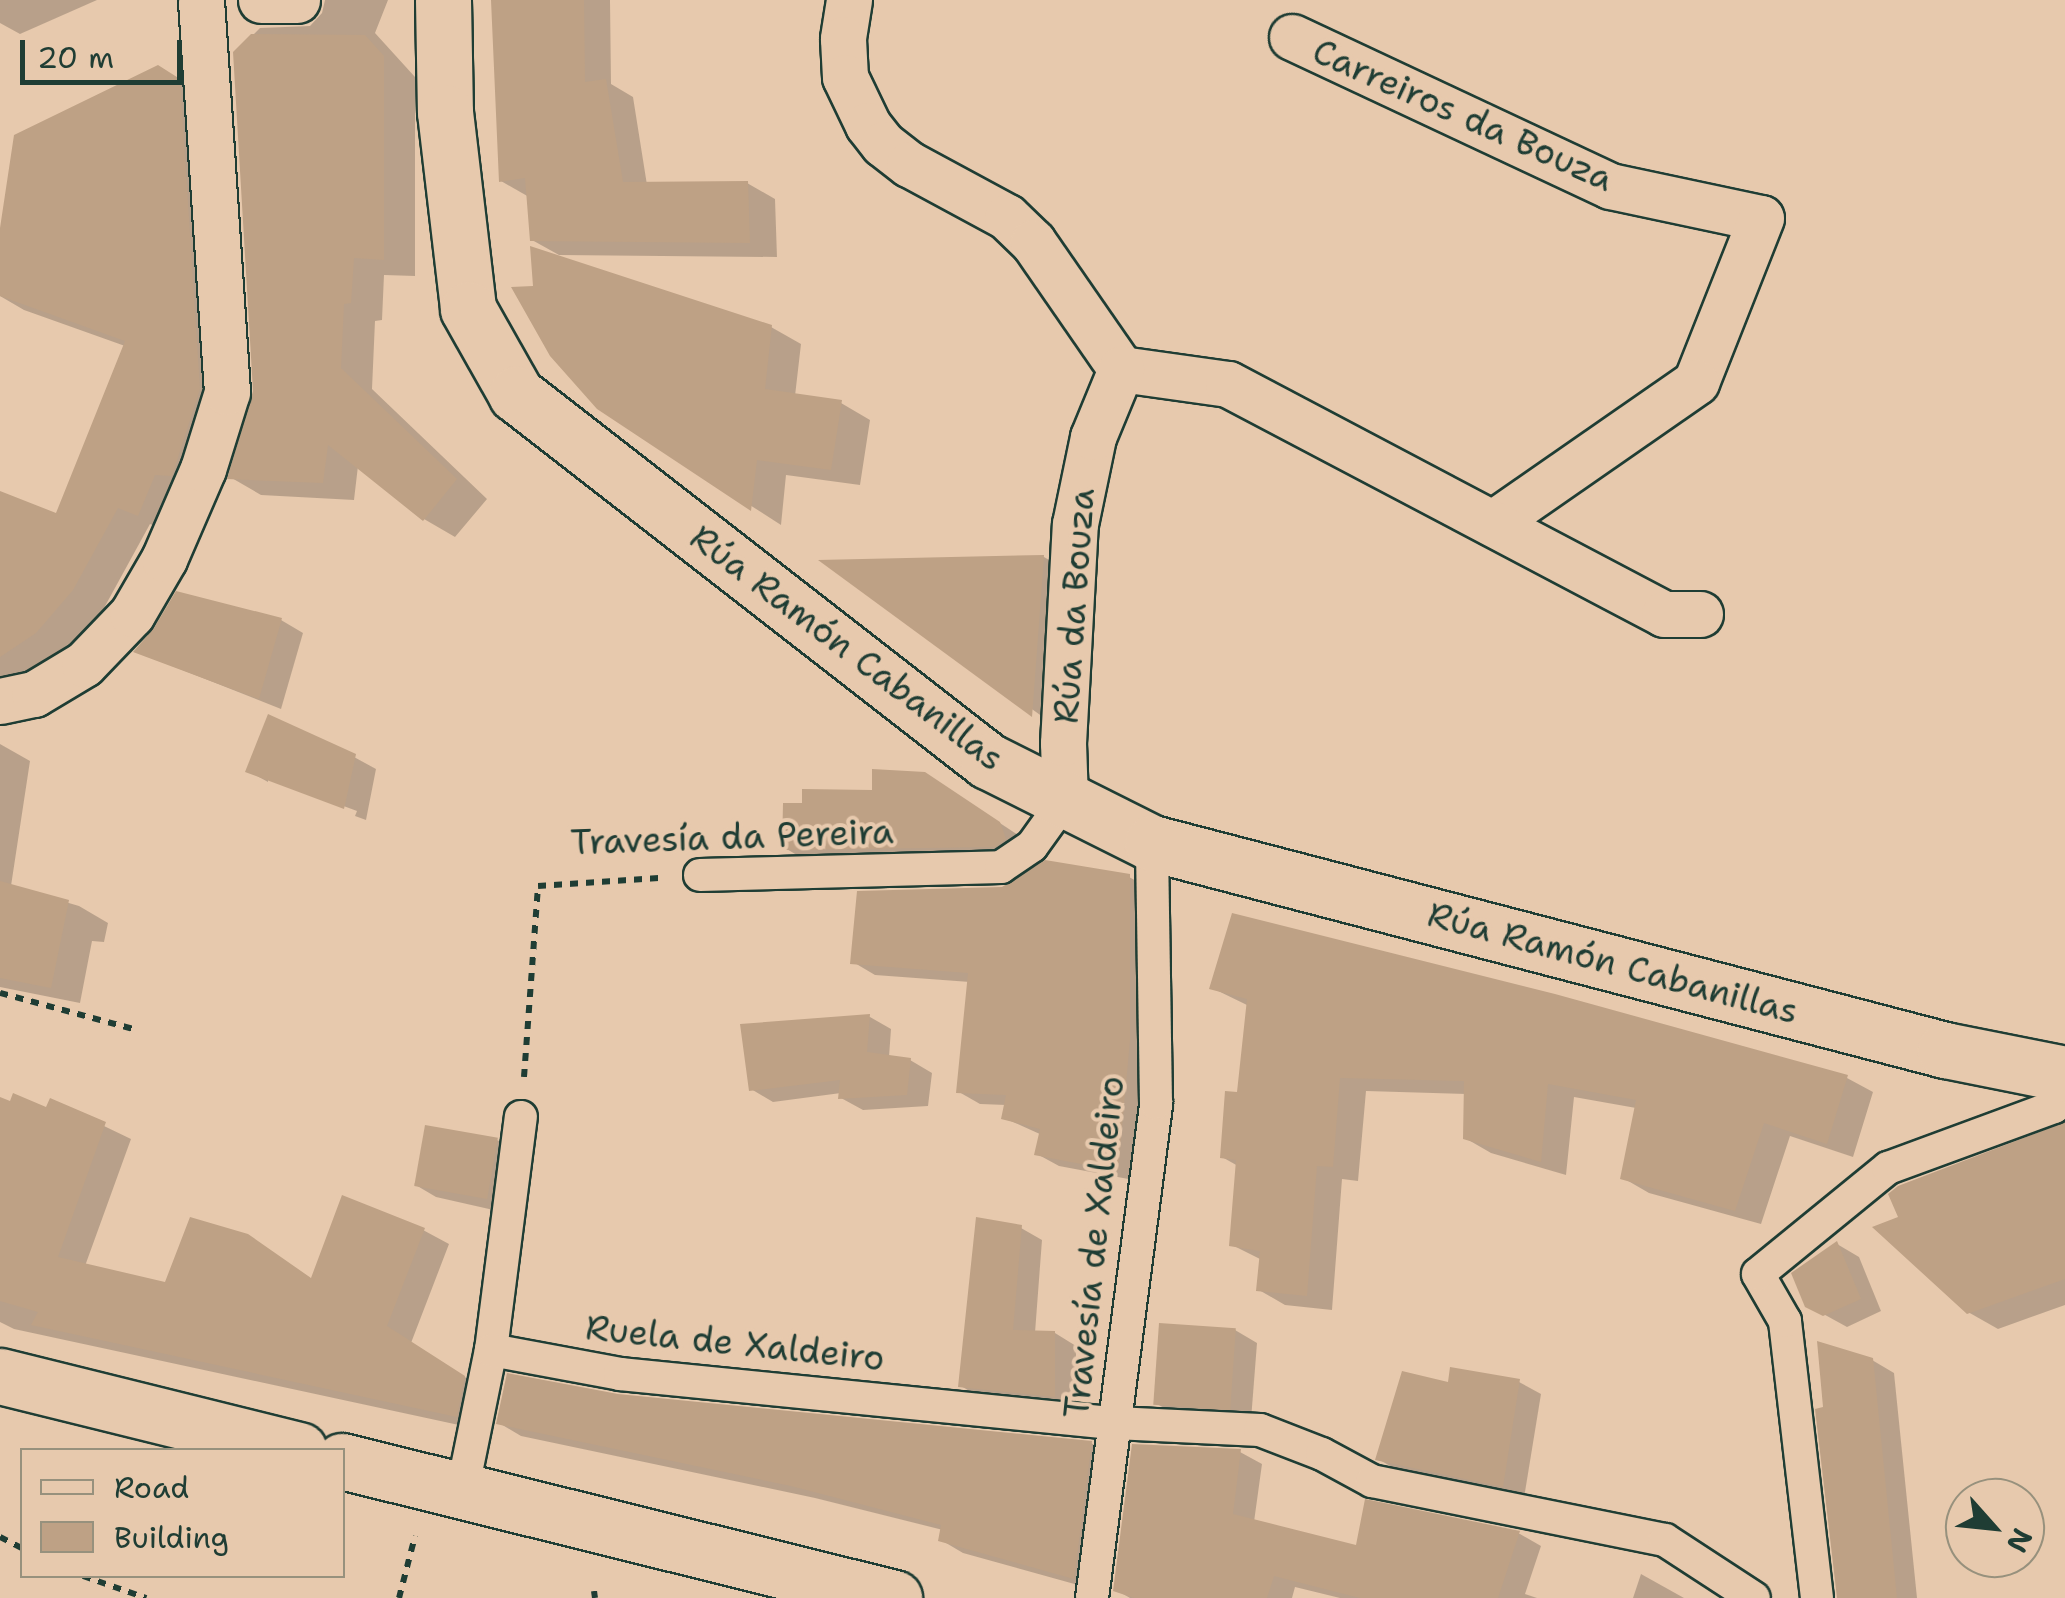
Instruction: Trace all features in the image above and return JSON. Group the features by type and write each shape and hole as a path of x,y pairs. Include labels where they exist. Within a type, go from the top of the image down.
{"main road":[{"name":"Rúa Ramón Cabanillas","path":"443,0 446,112 468,309 516,394 988,761 1152,843 1945,1050 2065,1074"},
{"path":"0,1376 292,1448"},
{"path":"345,1462 894,1598"}],"street":[{"path":"0,701 34,694 84,664 132,614 164,558 203,468 227,392 201,0"},
{"path":"261,0 297,0"},
{"path":"850,0 843,38 846,76 868,125 882,144 909,164 1008,216 1034,242 1121,368 1228,384 1664,614 1700,614"},
{"name":"Carreiros da Bouza","path":"1292,37 1610,186 1761,218 1696,382 1493,523"},
{"name":"Rúa da Bouza","path":"1066,800 1063,743 1075,524 1093,437 1121,368"},
{"name":"Travesía da Pereira","path":"700,876 1001,868 1032,846 1066,800"},
{"name":"Travesía de Xaldeiro","path":"1092,1598 1156,1103 1152,843"},
{"path":"1816,1598 1786,1321 1758,1274 1888,1168 2054,1107 2065,1085"},
{"path":"462,1492 491,1350 521,1116"},
{"name":"Ruela de Xaldeiro","path":"491,1350 620,1374 1115,1423 1260,1430 1322,1454 1372,1481 1665,1540 1754,1598"}],"path":[{"name":"Travesía da Pereira","path":"521,1116 538,886 700,876"},
{"path":"0,993 137,1030"},
{"path":"398,1598 412,1547"},
{"path":"89,1578 146,1598"}],"building":[{"path":"491,0 584,0 585,82 606,79 623,182 748,181 750,243 530,241 525,178 499,182"},
{"path":"251,34 365,35 384,56 384,260 354,258 351,303 344,304 341,368 457,479 423,521 328,445 323,483 227,479 253,391 233,52"},
{"path":"158,65 180,79 200,389 172,476 155,475 138,516 118,508 73,590 36,633 0,657 0,491 56,513 125,341 0,296 0,228 14,135"},
{"path":"530,246 772,325 765,389 842,400 831,470 757,460 751,511 597,409 550,356 511,287 533,286"},
{"path":"1044,555 1032,717 818,560"},
{"path":"176,591 282,618 259,699 133,652 154,628"},
{"path":"268,714 356,754 344,809 245,772"},
{"path":"872,769 925,772 1000,822 1006,839 995,847 782,850 783,803 802,803 802,789 872,790"},
{"path":"1045,860 1130,874 1130,1040 1118,1171 1034,1155 1040,1129 1001,1119 1006,1095 956,1093 968,973 850,964 857,891 1002,887"},
{"path":"0,881 69,900 51,988 0,978"},
{"path":"1232,913 1555,994 1848,1075 1827,1144 1764,1123 1735,1211 1620,1179 1636,1100 1548,1084 1541,1162 1463,1139 1464,1081 1340,1078 1333,1167 1317,1166 1307,1296 1256,1291 1260,1251 1229,1246 1236,1160 1220,1158 1225,1091 1237,1092 1247,999 1209,989"},
{"path":"870,1014 867,1052 911,1058 907,1095 838,1099 840,1080 749,1091 740,1024"},
{"path":"13,1093 46,1107 50,1098 106,1122 58,1257 165,1282 190,1217 248,1234 311,1278 342,1195 425,1228 387,1326 465,1376 457,1417 31,1325 38,1312 0,1301 0,1097 10,1101"},
{"path":"2065,1122 2065,1279 1967,1314 1872,1227 1898,1217 1888,1194 1898,1186"},
{"path":"425,1125 498,1138 487,1199 414,1186"},
{"path":"976,1217 1022,1225 1013,1330 1055,1331 1055,1397 958,1387"},
{"path":"1837,1241 1861,1299 1823,1316 1805,1307 1791,1273"},
{"path":"1159,1323 1236,1328 1230,1410 1153,1405"},
{"path":"1817,1341 1873,1358 1897,1598 1837,1598 1815,1409 1823,1407"},
{"path":"1450,1367 1520,1379 1503,1487 1375,1460 1402,1371 1448,1382"},
{"path":"507,1373 618,1394 1092,1441 1074,1579 938,1541 941,1525 791,1486 496,1424"},
{"path":"1132,1444 1241,1449 1233,1514 1356,1545 1365,1499 1520,1531 1498,1598 1360,1598 1274,1576 1267,1598 1134,1598 1113,1591"}]}
